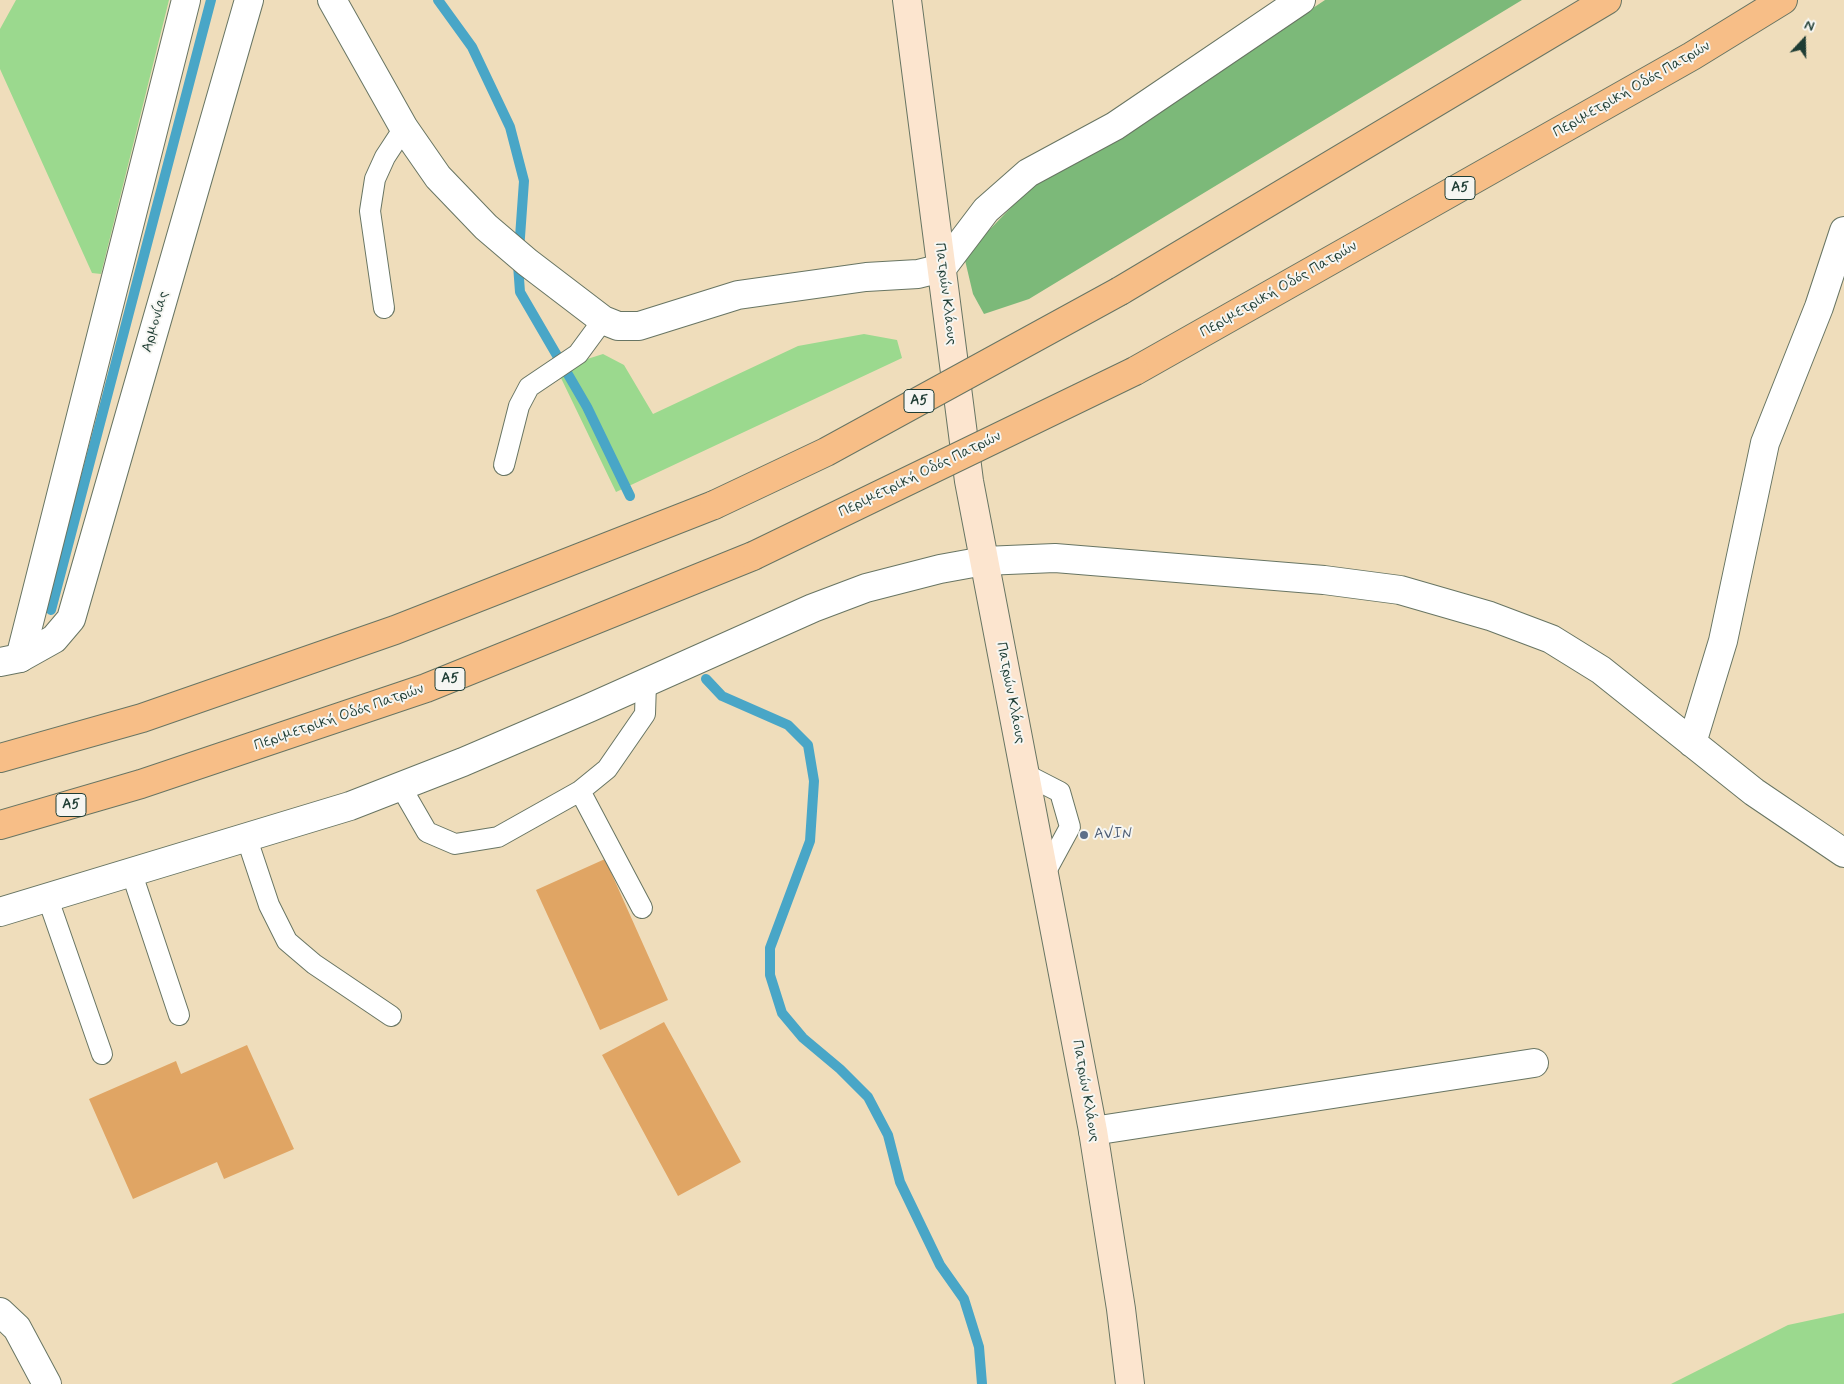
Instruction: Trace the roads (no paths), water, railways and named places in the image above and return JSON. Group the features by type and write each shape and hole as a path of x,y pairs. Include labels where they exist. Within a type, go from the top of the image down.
{"highway":[{"name":"Α5","path":"0,758 142,718 395,630 714,504 826,452 1120,291 1607,0"},
{"name":"Περιμετρική Οδός Πατρών","path":"0,825 141,784 426,688 753,556 1135,371 1692,56 1783,0"}],"main road":[{"name":"Πατρών Κλάους","path":"907,0 969,481 1045,873 1092,1131 1121,1309 1130,1384"}],"street":[{"path":"10,660 186,0"},
{"name":"Αρμονίας","path":"10,660 54,639 71,619 249,0"},
{"path":"332,0 404,128 438,177 486,227 527,262 603,320 618,326 638,326 738,295 866,277 918,274 942,268 986,210 1028,172 1115,126 1301,0"},
{"path":"1692,743 1723,641 1765,442 1842,245"},
{"path":"0,912 247,839 350,806 401,787 646,683 749,635 866,588 940,569 984,561 1055,558 1324,580 1400,590 1490,616 1557,643 1620,684 1754,792 1844,852"},
{"path":"1092,1131 1534,1063"},
{"path":"0,1312 17,1328 47,1384"}],"lane":[{"path":"384,308 370,211 375,179 385,157 404,128"},
{"path":"504,465 524,395 533,383 578,354 603,320"},
{"path":"401,787 427,832 455,844 498,837 580,791 607,769 645,714 646,683"},
{"path":"580,791 642,908"},
{"path":"247,839 269,905 288,941 314,964 391,1016"},
{"path":"132,874 180,1014"},
{"path":"48,899 102,1054"}],"waterway":[{"path":"51,610 211,0"},
{"path":"438,0 472,47 510,127 524,181 518,265 520,292 587,407 630,496"},
{"path":"706,679 722,696 788,725 808,745 814,781 810,841 770,948 770,975 782,1013 803,1038 840,1069 868,1097 888,1135 900,1182 940,1265 964,1299 979,1347 982,1384"}],"place":[{"name":"AVIN","path":"1084,835"}]}
